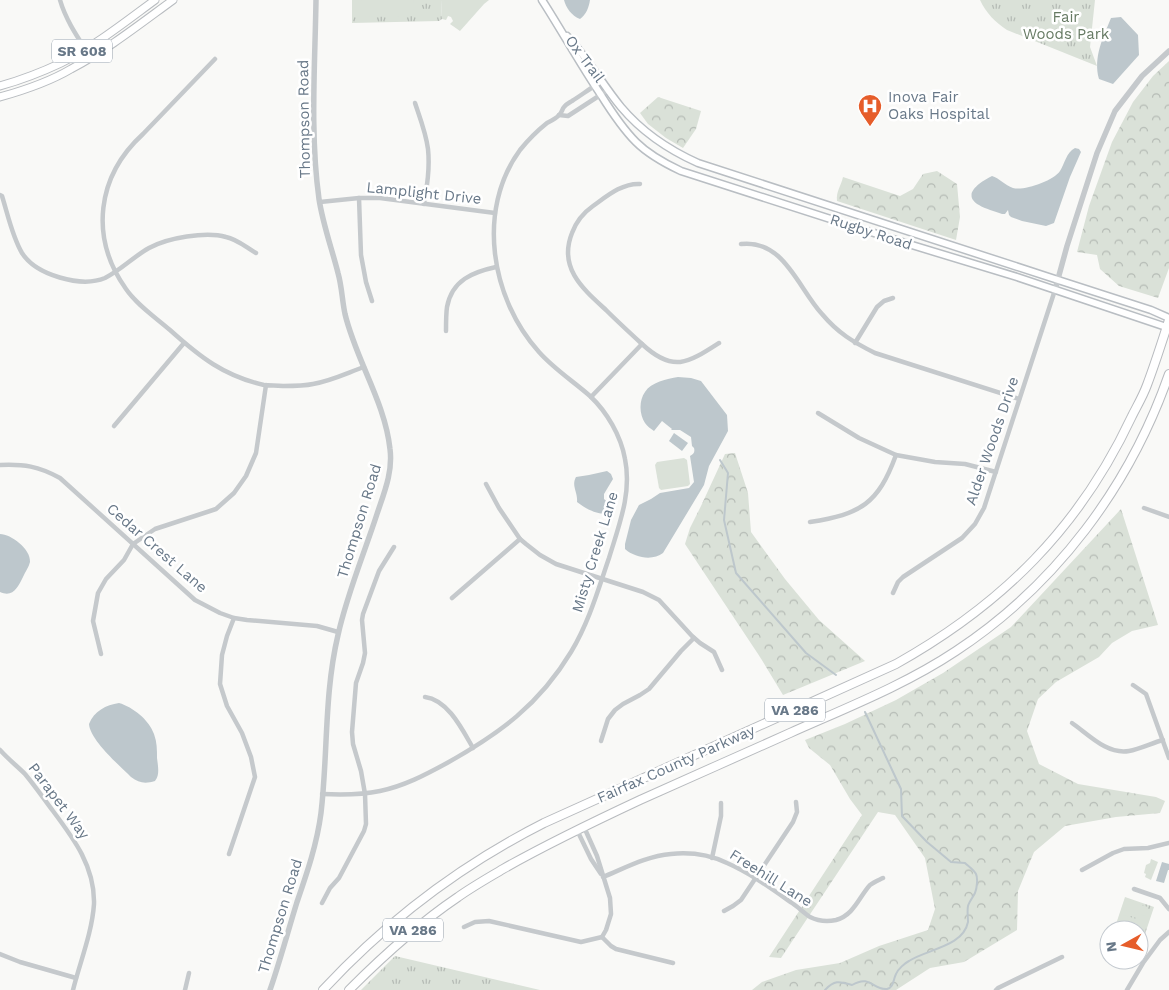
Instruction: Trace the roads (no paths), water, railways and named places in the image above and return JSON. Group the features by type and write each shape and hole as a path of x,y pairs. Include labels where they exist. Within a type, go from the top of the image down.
{"highway":[{"name":"Fairfax County Parkway","path":"322,990 362,950 410,908 467,867 502,846 544,823 896,664 935,641 987,604 1022,573 1047,546 1065,525 1097,480 1125,432 1146,387 1168,323"},
{"name":"Fairfax County Parkway","path":"349,990 409,934 459,896 532,853 580,828 884,691 936,663 991,626 1046,576 1079,539 1098,514 1135,455 1169,374"}],"main road":[{"name":"SR 608","path":"0,86 43,71 62,62 85,49 154,0"},
{"name":"SR 608","path":"0,97 27,89 72,69 110,45 173,0"},
{"name":"Ox Trail","path":"542,0 600,94"},
{"name":"Ox Trail","path":"561,30 581,51 608,90"},
{"name":"Rugby Road","path":"608,90 632,119 649,134 672,151 698,164 1151,310 1168,323"},
{"name":"Rugby Road","path":"600,94 617,120 636,142 657,158 681,171 1055,290 1168,323"}],"street":[{"path":"60,0 68,22 90,58"},
{"name":"Thompson Road","path":"270,990 314,852 321,813 330,682 338,632 385,489 390,466 390,449 386,429 345,313 339,276 323,221 317,170 315,129 316,0"},
{"path":"1055,290 1102,141 1115,111 1142,76 1169,51"},
{"path":"216,59 130,146 115,169 109,183 102,221 107,250 112,264 126,289 145,310 207,361 238,377 266,385 295,386 329,380 364,367"},
{"name":"Misty Creek Lane","path":"322,794 364,794 413,781 473,748 503,728 514,720 538,696 553,678 572,650 592,610 623,513 627,491 625,456 619,438 609,419 591,397 550,363 529,339 512,313 496,267 494,233 495,213 505,177 520,151 542,128 559,115 564,106 602,81"},
{"name":"Misty Creek Lane","path":"559,115 568,116 608,90"},
{"path":"415,103 428,149 428,176 424,204"},
{"path":"640,184 623,187 585,213 574,227 571,235 568,254 571,268 580,286 658,357 678,362 692,359 719,343"},
{"path":"0,195 2,196 14,236 23,254 30,262 37,266 61,278 74,281 94,281 104,278 128,265 136,256 150,247 165,241 206,234 228,237 256,253"},
{"path":"359,198 361,255 372,301"},
{"name":"Lamplight Drive","path":"320,202 380,198 495,213"},
{"path":"741,244 751,243 762,246 788,265 820,313 839,332 856,343 875,353 1020,399"},
{"path":"446,330 448,304 457,286 474,273 496,267"},
{"name":"Alder Woods Drive","path":"892,593 903,577 962,538 971,529 984,508 1055,290"},
{"path":"856,343 877,307 884,301 893,298"},
{"path":"114,426 184,343"},
{"path":"591,397 642,344"},
{"path":"101,654 93,621 98,593 106,579 124,560 133,544 155,529 216,509 234,494 246,476 256,453 266,385"},
{"path":"818,413 859,438 896,455 935,462 965,464 996,472"},
{"path":"810,522 842,516 868,502 884,483 896,455"},
{"name":"Cedar Crest Lane","path":"0,465 31,466 46,470 60,478 195,600 220,613 234,618 317,626 338,632"},
{"path":"486,484 499,508 520,539 540,555 562,566 643,592 658,600 694,638 714,652 722,670"},
{"path":"1144,508 1169,518"},
{"path":"452,598 520,539"},
{"path":"322,903 338,878 366,824 361,771 353,744 352,732 356,682 365,654 362,620 379,571 394,547"},
{"path":"229,854 254,778 251,757 242,733 227,706 220,684 222,656 234,618"},
{"path":"601,741 608,719 615,710 649,689 694,638"},
{"path":"1134,685 1146,694 1169,758"},
{"path":"424,696 442,704 457,721 473,748"},
{"path":"1072,722 1104,746 1116,751 1129,751 1163,740"},
{"name":"Parapet Way","path":"0,750 25,774 59,819 83,854 90,872 94,891 93,915 73,990"},
{"path":"724,911 740,900 796,817 796,802"},
{"path":"712,858 721,816 721,803"},
{"path":"580,828 591,859 603,877 608,890 611,906 609,923 602,937"},
{"path":"1082,870 1124,849 1148,848 1169,843"},
{"name":"Freehill Lane","path":"603,877 648,858 662,855 692,854 727,863 792,903 808,916 830,921 846,915 852,910 871,884 883,878"},
{"path":"1134,889 1160,898 1169,909"},
{"path":"464,927 475,922 489,921 581,942 602,937"},
{"path":"1127,990 1143,963 1160,940 1169,932"},
{"path":"602,937 616,949 673,962"},
{"path":"0,954 20,962 76,978"},
{"path":"996,990 1062,957"},
{"path":"185,990 189,973"}],"waterway":[{"path":"720,460 728,473 724,520 736,573 806,653 836,675"},
{"path":"825,990 831,984 837,982 852,985 863,981 882,989 889,988 897,972 906,963 959,937 965,930 968,922 968,906 977,886 977,876 965,863 951,862 927,842 902,816 901,789 865,712"}],"place":[{"name":"Inova Fair Oaks Hospital","path":"870,127"}],"park label":[{"name":"Fair Woods Park","path":"1066,26"}]}
